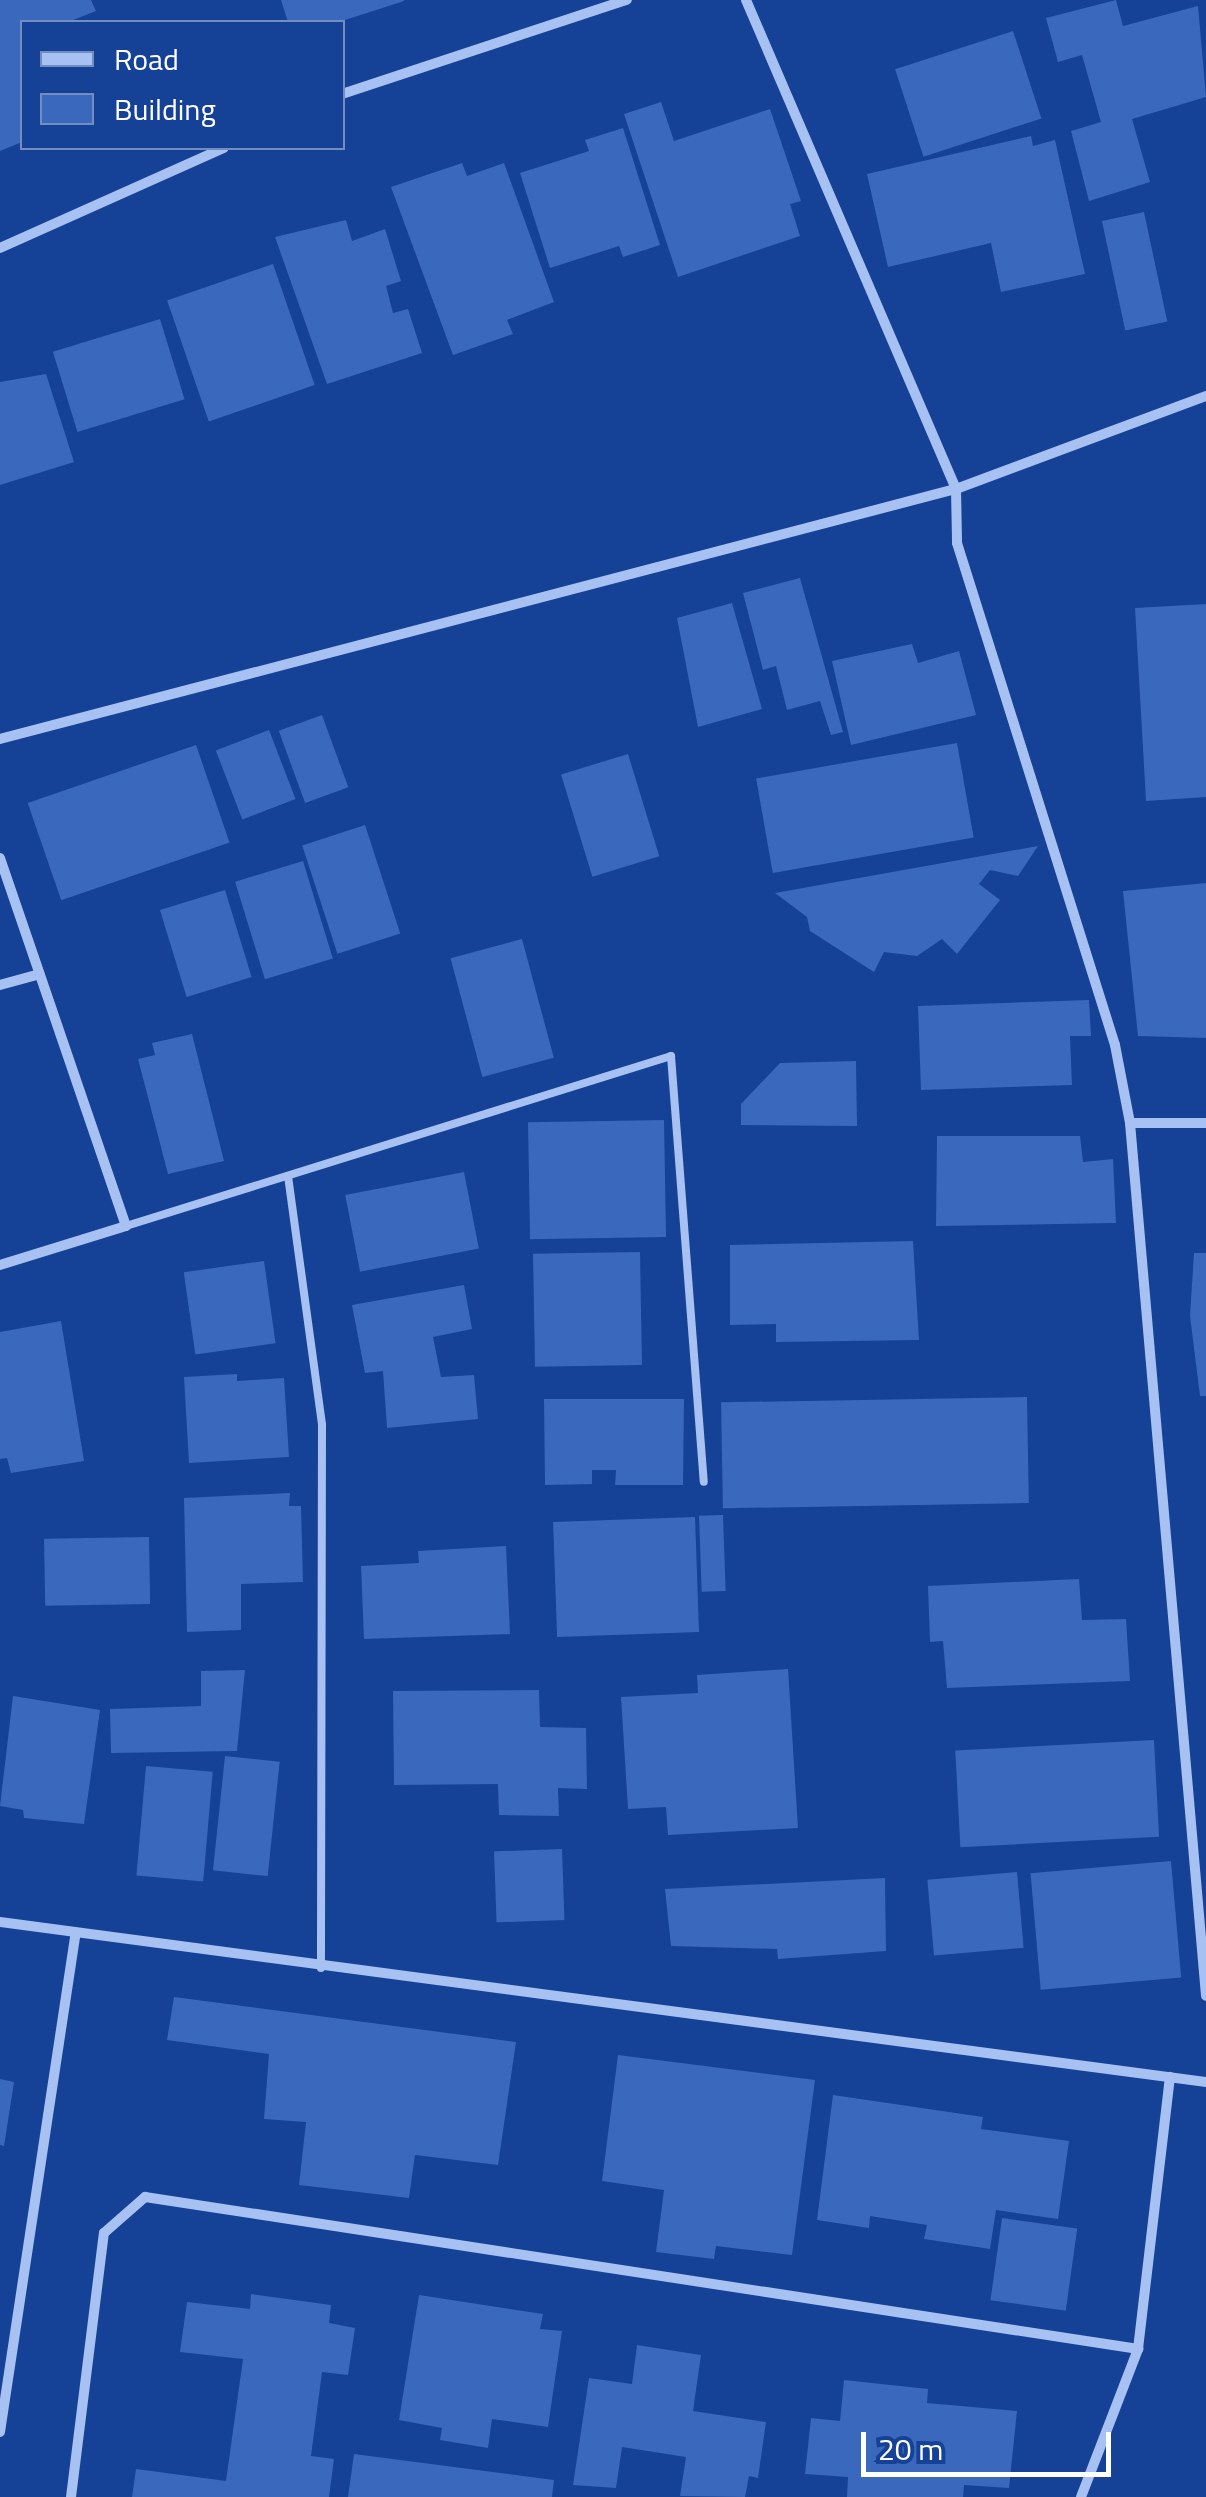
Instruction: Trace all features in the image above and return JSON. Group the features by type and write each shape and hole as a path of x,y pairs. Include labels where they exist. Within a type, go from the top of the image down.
{"street":[{"path":"345,93 627,0"},
{"path":"746,0 956,489 957,544 1116,1045 1130,1122 1206,1996"},
{"path":"0,248 220,150"},
{"path":"0,740 956,489 1206,396"},
{"path":"0,858 126,1226 0,1265"},
{"path":"0,985 40,974"},
{"path":"1130,1122 1206,1123"},
{"path":"0,1922 75,1936 1206,2082"},
{"path":"0,2432 75,1936"},
{"path":"1081,2497 1138,2349 1170,2077"},
{"path":"72,2497 104,2232 145,2197 1138,2349"}],"lane":[{"path":"126,1226 671,1056 704,1482"},
{"path":"288,1176 322,1425 321,1968"}],"building":[{"path":"0,0 91,0 96,11 73,20 20,20 20,143 0,151"},
{"path":"281,0 404,0 345,20 287,20"},
{"path":"1116,0 1123,26 1198,6 1206,97 1132,119 1150,182 1089,201 1071,131 1101,122 1082,55 1058,62 1046,18"},
{"path":"1013,31 1041,118 923,157 895,69"},
{"path":"661,102 674,141 770,109 801,201 790,204 800,236 678,277 624,114"},
{"path":"623,128 660,245 623,257 619,246 550,268 520,173 589,151 585,140"},
{"path":"1031,136 1033,146 1055,140 1085,274 1001,292 991,243 888,267 867,174"},
{"path":"462,163 467,176 504,163 554,302 507,320 513,334 453,355 391,187"},
{"path":"1144,212 1167,322 1125,330 1102,221"},
{"path":"346,220 352,241 385,229 401,281 386,286 393,313 408,309 422,353 327,384 275,237"},
{"path":"273,264 315,385 209,421 167,300"},
{"path":"160,319 185,399 77,432 53,352"},
{"path":"46,374 74,462 0,485 0,382"},
{"path":"800,578 843,732 831,735 820,701 787,710 776,666 763,670 743,593"},
{"path":"732,603 762,709 698,727 677,618"},
{"path":"1206,604 1206,797 1146,801 1135,608"},
{"path":"912,644 918,663 959,651 976,715 851,745 832,661"},
{"path":"322,715 348,787 305,803 279,731"},
{"path":"269,730 296,799 242,820 216,750"},
{"path":"957,743 974,838 773,873 756,778"},
{"path":"196,745 230,842 61,900 28,803"},
{"path":"628,754 659,856 592,877 561,774"},
{"path":"365,825 400,933 337,954 302,845"},
{"path":"1038,846 1018,876 990,870 979,884 1000,900 957,954 942,939 917,956 884,952 874,972 810,931 807,917 775,893"},
{"path":"303,861 333,959 265,979 235,882"},
{"path":"1206,883 1206,1038 1138,1036 1123,891"},
{"path":"225,890 252,977 187,997 160,910"},
{"path":"522,939 554,1058 482,1077 451,958"},
{"path":"1089,1000 1091,1036 1070,1036 1072,1085 921,1090 918,1006"},
{"path":"192,1034 224,1161 168,1174 138,1059 155,1055 152,1043"},
{"path":"856,1061 857,1126 741,1125 741,1104 780,1063"},
{"path":"664,1120 666,1237 530,1239 528,1122"},
{"path":"937,1136 1080,1136 1083,1162 1113,1159 1116,1223 936,1226"},
{"path":"464,1172 479,1249 360,1272 345,1195"},
{"path":"913,1241 919,1340 776,1342 776,1324 730,1325 730,1245"},
{"path":"640,1252 642,1365 535,1367 533,1254"},
{"path":"1194,1253 1206,1253 1206,1396 1200,1396 1190,1316"},
{"path":"264,1261 276,1343 195,1354 184,1272"},
{"path":"464,1285 472,1329 433,1337 441,1377 474,1375 478,1419 387,1428 383,1371 365,1373 352,1305"},
{"path":"61,1321 84,1461 11,1473 7,1458 0,1459 0,1332"},
{"path":"237,1374 237,1381 284,1378 289,1457 189,1463 184,1377"},
{"path":"1027,1397 1029,1503 723,1508 721,1402"},
{"path":"544,1399 684,1399 683,1485 615,1485 616,1470 592,1470 592,1484 545,1485"},
{"path":"290,1493 289,1506 301,1506 303,1582 241,1584 241,1630 187,1632 184,1498"},
{"path":"723,1515 726,1591 702,1592 699,1516"},
{"path":"695,1517 699,1632 557,1637 553,1522"},
{"path":"149,1537 150,1604 45,1606 44,1539"},
{"path":"506,1546 510,1634 364,1639 361,1566 419,1563 418,1551"},
{"path":"1079,1579 1082,1620 1126,1619 1130,1681 947,1688 943,1641 930,1642 928,1586"},
{"path":"788,1669 798,1828 668,1835 666,1807 628,1809 621,1697 698,1693 697,1675"},
{"path":"245,1670 237,1751 111,1753 110,1709 201,1706 201,1671"},
{"path":"539,1690 540,1727 586,1728 587,1789 558,1788 559,1816 499,1815 498,1784 394,1785 393,1691"},
{"path":"13,1696 100,1710 84,1824 24,1818 23,1810 0,1806"},
{"path":"1154,1740 1159,1837 960,1847 955,1750"},
{"path":"225,1756 280,1762 268,1876 213,1870"},
{"path":"146,1766 213,1772 203,1881 136,1876"},
{"path":"562,1849 564,1920 497,1922 494,1851"},
{"path":"1171,1861 1181,1978 1041,1990 1031,1873"},
{"path":"1017,1872 1024,1948 934,1956 927,1880"},
{"path":"885,1878 886,1951 778,1959 777,1949 671,1946 665,1889"},
{"path":"174,1997 516,2042 498,2165 415,2155 409,2198 299,2185 306,2122 264,2119 269,2054 167,2040"},
{"path":"618,2055 815,2080 792,2255 716,2246 714,2259 656,2252 664,2190 602,2181"},
{"path":"0,2079 14,2082 4,2146 0,2145"},
{"path":"833,2095 983,2117 981,2129 1069,2141 1058,2219 996,2210 990,2249 924,2239 927,2225 870,2216 869,2228 817,2220"},
{"path":"1002,2218 1077,2229 1066,2311 990,2300"},
{"path":"251,2294 331,2305 329,2323 355,2328 348,2375 322,2372 311,2456 334,2459 329,2497 132,2497 136,2469 226,2481 243,2359 180,2352 187,2302 250,2309"},
{"path":"419,2295 543,2314 540,2329 562,2331 548,2427 492,2419 488,2448 440,2440 442,2428 399,2420"},
{"path":"637,2345 701,2355 693,2411 766,2422 758,2478 749,2476 745,2497 680,2496 686,2457 622,2447 616,2488 573,2485 589,2378 632,2384"},
{"path":"844,2380 928,2389 927,2403 1017,2411 1009,2488 964,2485 963,2497 847,2497 848,2477 805,2474 811,2418 840,2421"},
{"path":"354,2454 554,2480 552,2497 348,2497"}]}
